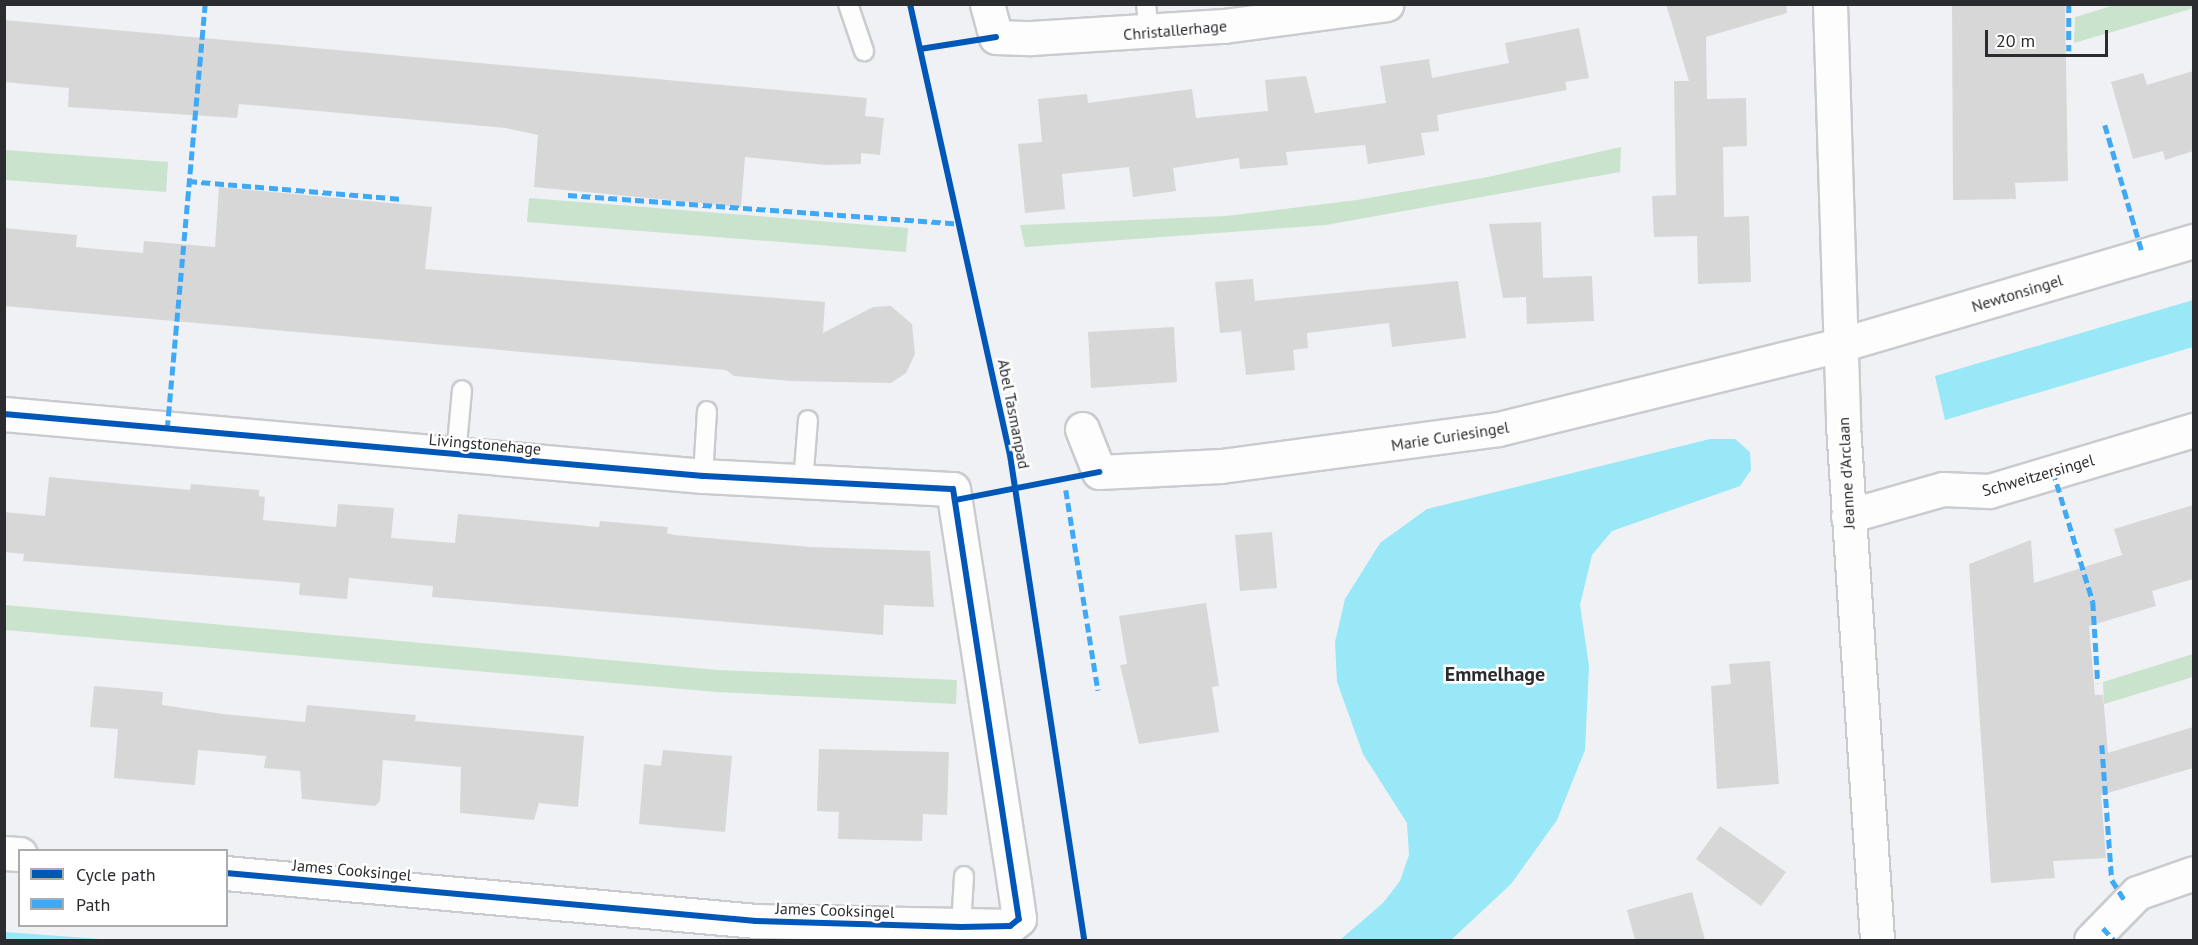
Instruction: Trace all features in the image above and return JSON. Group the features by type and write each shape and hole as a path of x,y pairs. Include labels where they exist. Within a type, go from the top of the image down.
{"street":[{"name":"Christallerhage","path":"987,4 996,37 1147,18 1387,4"},
{"name":"Jeanne d'Arclaan","path":"1830,4 1840,345 1848,516 1877,940"},
{"name":"Newtonsingel","path":"1840,345 2193,240"},
{"name":"Marie Curiesingel","path":"1082,429 1099,472 1296,458 1570,414 1840,345"},
{"name":"Livingstonehage","path":"4,414 703,476 953,489 955,500"},
{"name":"Schweitzersingel","path":"1848,516 1943,489 1989,491 2193,430"},
{"name":"James Cooksingel","path":"228,873 756,921 962,927 1010,926 1018,919 955,500"},
{"path":"2091,940 2137,893 2193,873"}],"lane":[{"path":"848,4 864,51"},
{"path":"456,455 462,390"},
{"path":"703,476 707,411"},
{"path":"803,483 808,420"},
{"path":"962,927 964,876"}],"green space":[{"path":"2118,4 2193,4 2194,8 2074,43 2075,17"},
{"path":"1621,147 1620,172 1326,225 1025,247 1020,225 1226,216 1357,200 1488,177"},
{"path":"5,150 168,162 166,192 5,180"},
{"path":"529,198 908,228 906,252 527,222"},
{"path":"5,605 718,670 957,680 956,704 717,692 5,630"},
{"path":"2193,654 2193,677 2104,704 2103,682"}],"water":[{"path":"2193,300 2193,347 1945,420 1935,376"},
{"path":"1710,439 1735,439 1750,452 1751,470 1740,486 1612,531 1592,555 1580,605 1589,666 1585,750 1557,820 1511,884 1451,940 1340,940 1383,903 1400,881 1409,855 1407,823 1363,754 1337,682 1335,642 1345,599 1380,543 1427,509"},
{"path":"5,932 114,940 5,940"}],"building":[{"path":"1666,4 1786,4 1787,13 1706,37 1707,99 1746,98 1747,146 1723,147 1724,217 1749,216 1751,282 1698,284 1697,236 1654,237 1652,196 1676,195 1674,81 1689,81"},
{"path":"1952,4 2065,4 2068,181 2015,183 2016,199 1953,200"},
{"path":"4,20 867,98 865,116 884,118 880,155 861,153 861,164 826,165 745,157 741,207 534,187 538,135 506,128 239,104 237,118 68,107 69,88 4,82"},
{"path":"1579,28 1589,78 1565,82 1567,90 1437,115 1439,131 1421,133 1425,155 1368,164 1365,145 1286,152 1288,165 1240,169 1239,158 1173,168 1176,191 1133,197 1129,167 1062,174 1065,209 1025,213 1018,144 1042,142 1038,99 1087,94 1088,103 1192,89 1196,118 1268,111 1265,80 1306,76 1315,113 1386,103 1380,66 1429,59 1432,78 1509,63 1505,43"},
{"path":"2193,71 2193,151 2165,160 2163,151 2133,159 2111,82 2143,73 2147,85"},
{"path":"219,187 432,207 425,269 825,302 823,333 873,307 891,306 912,324 915,354 906,373 891,383 790,381 734,376 726,370 4,306 4,228 77,235 76,247 109,250 143,253 144,241 215,247"},
{"path":"1541,222 1543,278 1592,276 1594,321 1527,324 1526,297 1503,298 1489,224"},
{"path":"1253,279 1255,301 1458,281 1466,338 1392,347 1389,323 1307,333 1308,348 1293,350 1295,370 1246,375 1241,331 1220,333 1215,282"},
{"path":"1174,327 1177,382 1091,388 1088,332"},
{"path":"49,477 190,490 191,484 259,490 259,496 265,497 263,520 336,527 338,504 394,508 391,538 455,543 458,514 599,527 600,521 668,527 667,533 674,535 810,547 930,551 934,607 884,605 883,635 432,597 433,586 349,578 347,599 299,595 300,583 23,561 24,554 4,552 4,512 45,516"},
{"path":"2193,505 2193,579 2152,591 2156,606 2089,626 2095,695 2103,695 2108,753 2193,727 2193,768 2101,795 2106,858 2053,861 2055,878 1991,883 1969,564 2031,540 2034,583 2122,555 2114,529"},
{"path":"1272,532 1277,588 1240,591 1235,535"},
{"path":"1206,603 1219,686 1212,687 1219,732 1139,744 1120,665 1127,664 1119,616"},
{"path":"1770,661 1779,784 1717,789 1711,686 1731,684 1729,664"},
{"path":"94,686 163,692 162,705 223,714 305,722 307,705 416,715 415,721 584,736 578,807 539,803 534,820 460,813 461,767 383,760 380,801 375,806 302,799 300,771 264,768 266,756 198,750 195,785 114,778 118,729 90,727"},
{"path":"819,749 949,752 947,815 923,814 922,841 838,839 839,812 817,811"},
{"path":"663,750 732,756 725,832 639,824 644,764 661,766"},
{"path":"1720,826 1786,872 1761,906 1696,859"},
{"path":"1692,892 1705,940 1635,940 1627,910"}],"marked path":[{"path":"167,429 205,4"},
{"path":"2069,4 2069,51"},
{"path":"2105,125 2143,255"},
{"path":"188,181 402,199"},
{"path":"568,195 960,224"},
{"path":"2053,471 2093,602 2098,683"},
{"path":"1066,490 1098,690"},
{"path":"2102,745 2112,880 2126,902"},
{"path":"2103,928 2114,940"}],"cycle path":[{"name":"Abel Tasmanpad","path":"910,4 1010,455 1084,940"},
{"path":"920,49 996,37"},
{"path":"4,414 703,476 953,489 1019,919"},
{"path":"955,500 1099,472"},
{"path":"228,873 756,921 961,927 1010,926 1019,919"}],"district":[{"name":"Emmelhage","path":"1495,674"}]}
